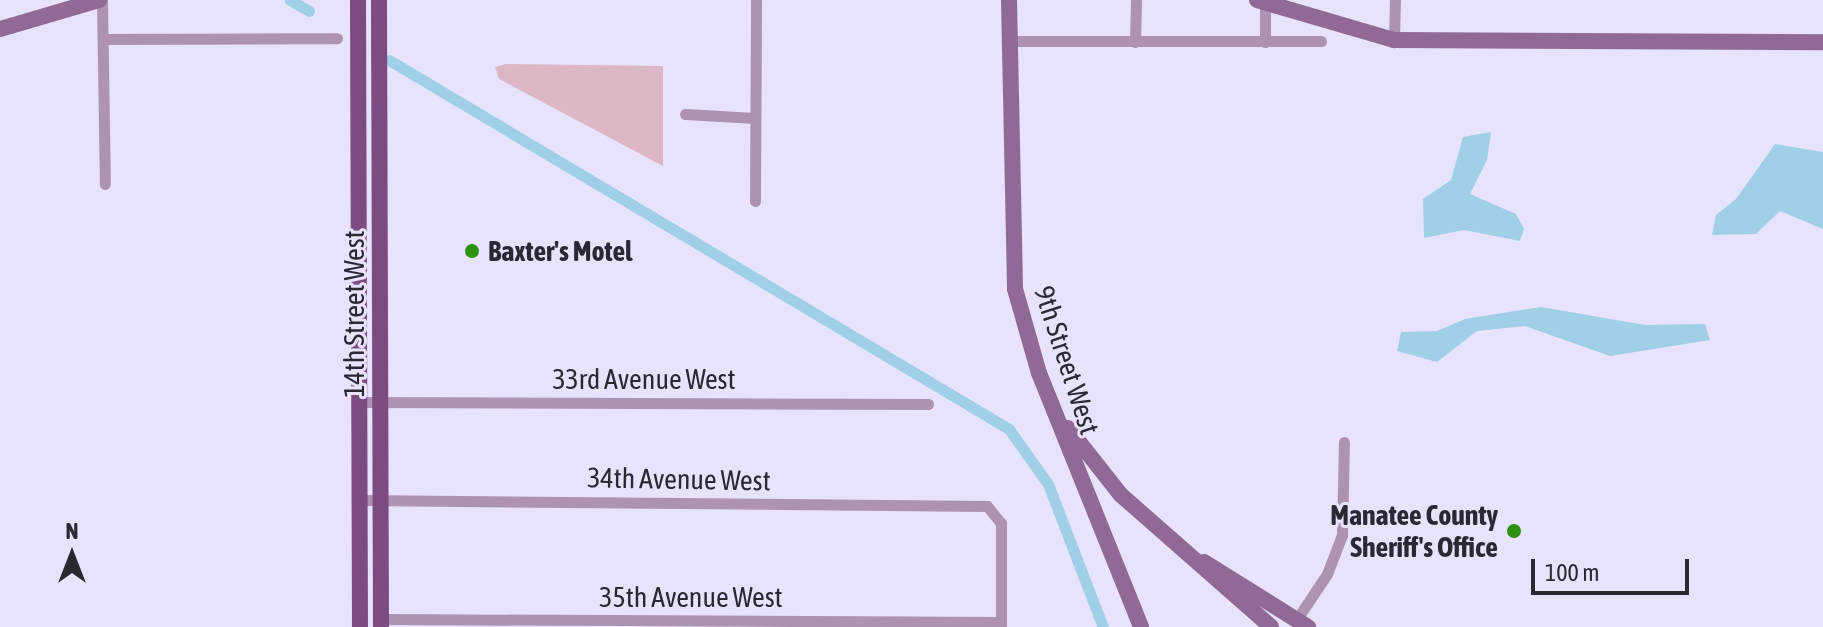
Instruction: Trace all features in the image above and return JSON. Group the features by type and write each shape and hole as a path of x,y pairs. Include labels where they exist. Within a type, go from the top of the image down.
{"main road":[{"path":"0,29 101,0"},
{"name":"14th Street West","path":"358,0 360,627"},
{"name":"14th Street West","path":"379,0 381,623"},
{"name":"9th Street West","path":"1009,0 1012,270 1030,347 1141,627"},
{"path":"1262,1 1394,40 1823,42"},
{"path":"1047,388 1101,473 1271,627"},
{"path":"1181,548 1298,624"}],"street":[{"path":"101,0 105,184"},
{"path":"755,201 756,0"},
{"path":"1135,42 1136,0"},
{"path":"1394,40 1395,0"},
{"path":"1262,1 1265,42"},
{"path":"104,39 337,38"},
{"path":"1009,41 1321,41"},
{"path":"685,114 755,118"},
{"name":"33rd Avenue West","path":"360,402 928,404"},
{"path":"1298,624 1327,574 1342,535 1344,442"},
{"name":"34th Avenue West","path":"360,500 987,506 996,512 1001,624"},
{"name":"35th Avenue West","path":"381,623 1001,624"}],"shaded area":[{"path":"506,64 663,66 663,166 499,79 495,67"}],"water":[{"path":"1491,132 1487,160 1470,194 1516,214 1524,229 1520,241 1464,230 1424,238 1423,199 1451,180 1463,137"},
{"path":"1775,144 1823,152 1823,229 1780,211 1756,234 1712,235 1716,215 1736,199"},
{"path":"1541,307 1645,325 1705,324 1710,340 1610,356 1525,326 1477,331 1437,362 1397,351 1401,332 1437,331 1465,319"}],"waterway":[{"path":"290,0 309,11"},
{"path":"389,60 1009,429 1048,484 1103,627"}],"place":[{"name":"Baxter's Motel","path":"472,251"},
{"name":"Manatee County Sheriff's Office","path":"1514,531"}]}
